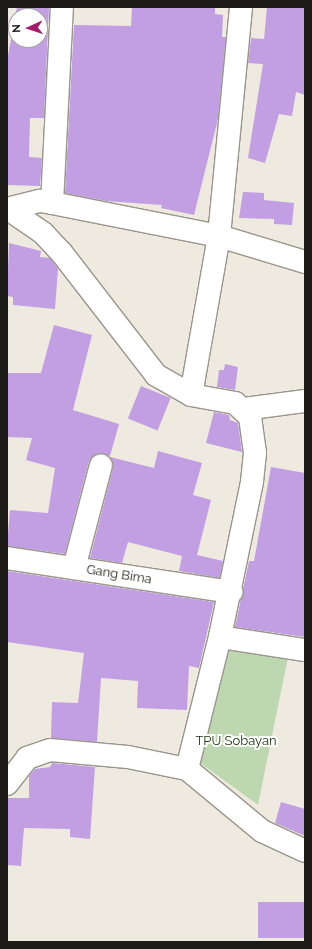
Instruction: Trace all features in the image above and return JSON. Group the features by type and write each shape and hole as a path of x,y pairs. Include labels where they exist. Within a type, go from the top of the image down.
{"street":[{"path":"46,202 62,7"},
{"path":"191,395 219,236 242,7"},
{"path":"11,208 46,202 219,236 305,262"},
{"path":"11,208 39,229 61,252 156,375 191,395 224,400 244,409 305,401"},
{"path":"187,769 231,592 255,453 254,428 244,409"},
{"path":"74,568 101,465"},
{"name":"Gang Bima","path":"7,558 231,592"},
{"path":"220,637 305,650"},
{"path":"7,784 27,758 50,750 128,757 187,769 262,831 305,850"}],"green space":[{"name":"TPU Sobayan","path":"225,642 290,647 258,805 196,760"}],"building":[{"path":"17,7 49,7 48,29 48,8 17,8"},
{"path":"132,7 215,7 215,14 223,15 222,37 226,37 218,119 194,215 161,208 162,205 106,201 65,193 74,25 131,26"},
{"path":"267,7 305,7 305,95 296,92 292,116 279,114 265,163 248,158 263,64 248,63 251,38 264,39"},
{"path":"9,48 47,48 44,118 30,118 29,157 42,158 40,186 7,185 7,61"},
{"path":"243,192 264,193 264,200 294,203 292,225 274,224 274,219 239,218"},
{"path":"9,243 41,251 40,257 50,258 58,269 55,309 13,305 13,297 7,296"},
{"path":"54,325 92,335 73,410 119,424 110,456 98,453 89,461 65,554 7,546 10,510 48,513 55,468 26,460 32,438 7,437 7,373 41,373"},
{"path":"225,364 238,367 235,390 217,387 219,370 224,370"},
{"path":"141,386 171,398 158,430 128,418"},
{"path":"214,412 229,415 230,420 238,423 242,452 206,443"},
{"path":"158,451 202,463 193,495 211,500 197,555 223,561 220,578 179,571 182,556 128,542 122,563 90,558 113,468 110,457 154,468"},
{"path":"271,467 305,473 305,637 235,627 249,561 254,561"},
{"path":"7,571 214,602 199,668 189,666 187,710 137,708 138,681 101,678 97,742 51,738 52,702 78,703 84,653 7,642"},
{"path":"52,763 95,767 90,839 70,837 70,829 24,828 21,866 7,865 7,798 29,798 29,776 35,769 50,767"},
{"path":"281,802 305,809 305,836 275,823"},
{"path":"258,902 305,902 305,938 258,938"}]}
